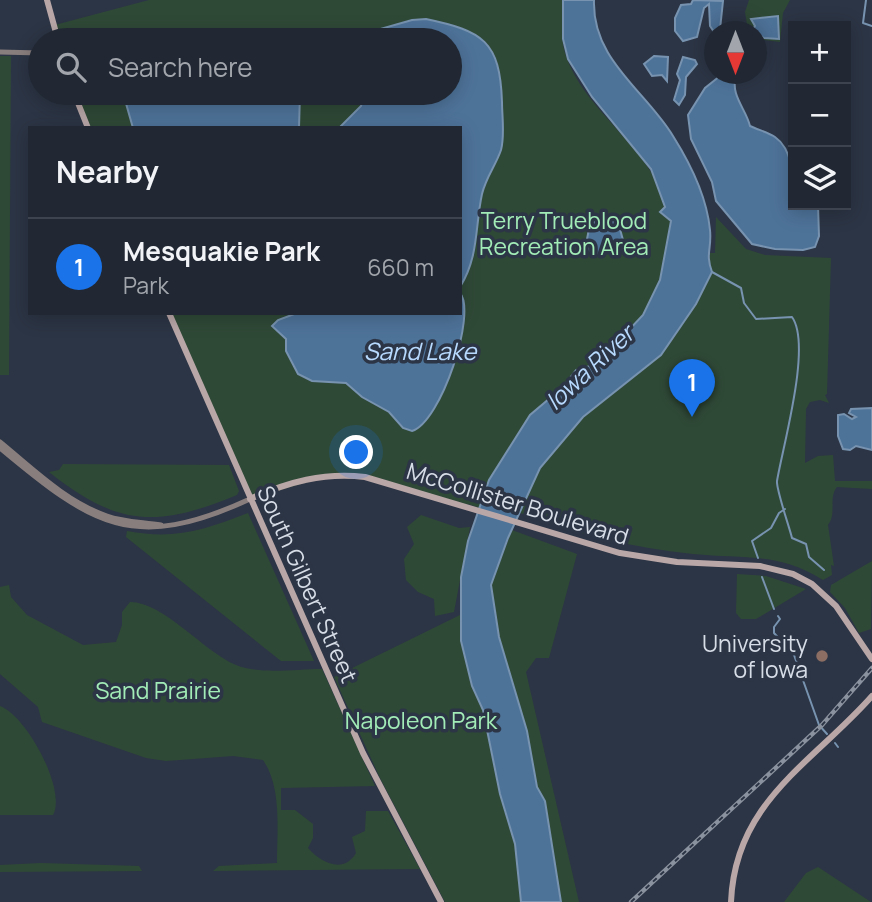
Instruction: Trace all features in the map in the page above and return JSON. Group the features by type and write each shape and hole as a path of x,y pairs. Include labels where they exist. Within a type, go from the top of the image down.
{"main road":[{"path":"47,0 55,28"},
{"path":"79,105 87,126"},
{"name":"South Gilbert Street","path":"170,315 367,761 441,902"},
{"name":"McCollister Boulevard","path":"250,499 295,481 341,475 379,480 524,527 647,559 760,566 793,574 812,584 836,606 872,659"},
{"path":"731,902 741,848 761,808 783,782 872,695"}],"street":[{"path":"0,52 28,52"},
{"name":"McCollister Boulevard","path":"0,442 59,489 86,506 118,519 164,526"},
{"name":"McCollister Boulevard","path":"0,448 68,502 95,517 125,526 164,526 199,521 250,499"}],"green space":[{"name":"Terry Trueblood Recreation Area","path":"149,0 563,0 563,47 574,74 602,113 649,168 661,189 669,212 670,250 657,289 648,307 623,340 560,386 536,412 499,464 480,508 468,504 466,508 379,480 329,476 250,499 170,315 462,315 462,126 87,126 79,105 462,105 462,28 51,26"},
{"path":"749,0 790,0 783,13 780,42 767,40 767,21 746,21 745,12"},
{"path":"0,56 11,56 9,375 0,375"},
{"path":"716,217 746,249 765,255 831,258 825,395 829,403 820,400 810,402 806,409 805,463 818,456 833,455 835,481 872,481 872,489 837,487 834,491 832,516 828,525 834,566 831,565 832,575 823,580 807,571 776,561 693,554 625,544 580,533 515,511 537,466 704,276 710,253 715,253"},
{"path":"63,464 229,465 239,491 237,495 184,513 161,517 139,516 118,512 96,503 49,472 59,470"},
{"path":"248,513 314,661 281,661 126,537 127,531 144,534 189,532"},
{"path":"421,515 459,528 470,527 454,612 435,616 434,599 418,592 406,580 404,559 414,544 407,527"},
{"path":"512,530 577,554 549,658 536,658 526,672 579,902 561,902 545,801 537,787 527,731 499,637 491,585"},
{"path":"872,561 871,629 859,633 845,608 830,592 831,585"},
{"path":"737,574 766,576 806,589 756,619 741,619 736,613"},
{"name":"Sand Prairie","path":"9,585 11,597 27,615 83,645 116,642 122,625 122,612 130,602 156,610 236,665 267,671 322,669 375,786 281,788 281,810 295,810 313,824 313,838 308,848 326,862 339,865 356,853 352,837 365,831 366,811 388,811 420,869 213,871 219,866 277,863 276,796 263,760 233,756 166,761 146,758 42,722 38,707 0,674 0,587"},
{"name":"Napoleon Park","path":"460,615 461,641 472,686 483,710 500,794 515,844 521,902 445,902 380,778 334,677"},
{"path":"0,706 21,723 42,754 54,789 56,804 53,815 0,815"},
{"path":"41,863 139,866 142,871 0,872 0,865"},
{"path":"818,867 871,902 784,902 806,873"}],"water":[{"name":"Iowa River","path":"563,0 594,0 596,21 611,57 661,119 686,158 697,181 708,218 709,260 712,272 696,304 661,355 583,417 540,468 508,538 491,585 499,637 527,731 537,787 545,801 561,902 521,902 515,844 500,794 483,710 472,686 461,641 461,577 468,541 489,480 530,415 563,387 576,370 590,366 613,347 643,315 660,280 671,221 660,212 665,207 651,169 592,97 568,59 563,39"},
{"path":"693,0 723,1 721,21 710,21 709,4 704,8 697,37 683,41 675,31 675,18 681,5 691,4"},
{"path":"778,16 779,39 767,38 767,21 751,19"},
{"name":"Sand Lake","path":"426,19 462,28 384,28"},
{"name":"Sand Lake","path":"462,28 485,42 492,52 500,81 502,144 484,188 473,253 462,283 462,126 341,126 361,106 462,105"},
{"path":"654,56 668,57 667,81 662,75 652,76 644,64"},
{"path":"683,57 695,60 697,64 686,77 685,95 679,105 674,100 680,80 677,74"},
{"path":"710,84 735,84 737,96 750,126 782,143 788,156 788,210 818,210 819,236 815,247 803,250 775,249 752,244 716,201 712,182 691,139 688,115"},
{"path":"126,105 300,105 299,126 132,126"},
{"path":"599,220 618,222 623,240 618,246 599,254 590,251 586,244 590,224"},
{"name":"Sand Lake","path":"462,298 464,304 460,343 444,389 423,423 412,431 403,428 389,412 362,397 346,383 312,381 298,374 286,351 286,339 272,326 278,320 292,315 462,315"},
{"path":"872,408 872,450 856,446 850,450 843,449 838,436 838,415 844,414 852,419 856,417 849,413 851,409"}],"waterway":[{"path":"866,0 863,23 872,26"},
{"path":"712,272 741,288 744,303 756,319 792,317 799,349 798,372 777,485 792,538 806,544 809,557 824,570"},
{"path":"758,558 752,541 771,528 779,513 785,509"},
{"path":"762,577 774,609"},
{"path":"778,616 780,619 774,627 774,633 794,655 819,725 827,734"},
{"path":"835,743 838,747"}],"railway":[{"path":"631,902 822,725 872,668"}],"place":[{"name":"Mesquakie Park","path":"692,417"},
{"name":"University of Iowa","path":"822,656"}]}
